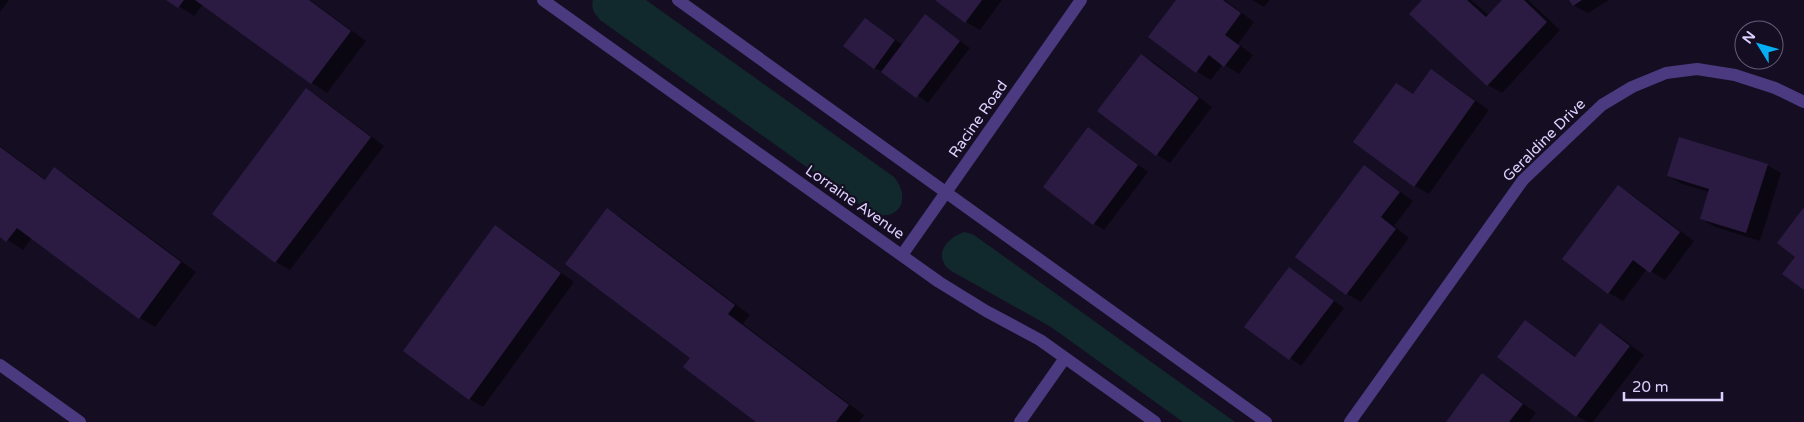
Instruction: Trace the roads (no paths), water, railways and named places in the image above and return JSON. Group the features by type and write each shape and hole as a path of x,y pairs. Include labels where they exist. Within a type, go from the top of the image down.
{"street":[{"path":"678,0 1266,422"},
{"name":"Racine Road","path":"902,256 1081,0"},
{"name":"Lorraine Avenue","path":"547,1 902,256 962,297 1017,326 1155,422"},
{"name":"Geraldine Drive","path":"1350,422 1523,180 1602,104 1632,87 1666,73 1697,69 1734,75 1775,88 1804,102"},
{"path":"1020,422 1065,358"},
{"path":"0,365 80,422"}]}
